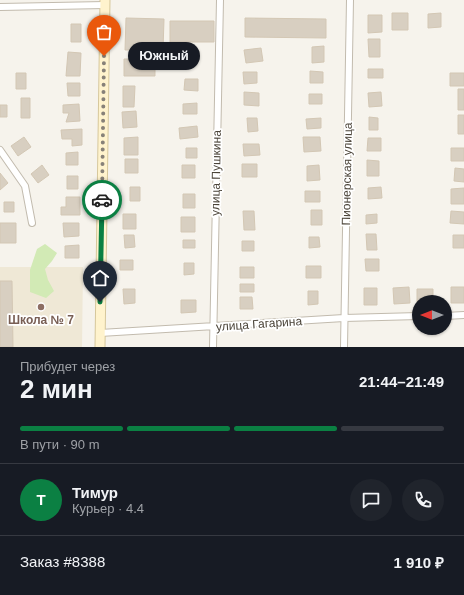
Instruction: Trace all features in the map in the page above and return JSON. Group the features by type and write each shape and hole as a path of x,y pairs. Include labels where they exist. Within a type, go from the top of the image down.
{"main road":[{"path":"100,347 105,2"}],"street":[{"name":"улица Пушкина","path":"213,347 220,0"},
{"name":"Пионерская улица","path":"344,347 350,0"},
{"path":"0,7 105,2"},
{"path":"0,150 25,186 32,223"},
{"path":"452,316 464,315"},
{"name":"улица Гагарина","path":"100,333 344,318 412,316"}],"shaded area":[{"name":"Школа № 7","path":"0,267 83,267 82,347 0,347"}],"green space":[{"path":"45,244 57,253 45,269 48,280 54,291 46,298 30,292 30,270 37,249"}],"building":[{"path":"392,13 408,13 408,30 392,30"},
{"path":"441,13 441,27 428,28 428,14"},
{"path":"368,15 382,15 382,32 368,33"},
{"path":"126,18 164,19 163,50 125,50"},
{"path":"245,18 326,19 326,38 245,37"},
{"path":"170,21 214,21 214,42 170,42"},
{"path":"71,24 81,24 81,42 71,42"},
{"path":"368,39 380,39 380,57 369,57"},
{"path":"324,46 324,62 312,63 312,47"},
{"path":"261,48 263,61 246,63 244,50"},
{"path":"68,52 81,53 80,76 66,76"},
{"path":"124,59 155,59 155,76 124,76"},
{"path":"368,69 383,69 383,78 368,78"},
{"path":"310,71 323,72 323,83 310,83"},
{"path":"243,72 257,72 257,83 244,84"},
{"path":"16,73 26,73 26,89 16,89"},
{"path":"450,73 464,73 464,86 450,86"},
{"path":"185,79 198,79 198,91 184,90"},
{"path":"67,83 80,83 80,96 68,96"},
{"path":"123,86 135,86 134,107 123,107"},
{"path":"458,89 464,89 464,110 458,110"},
{"path":"244,92 259,93 259,106 244,105"},
{"path":"381,92 382,106 369,107 368,93"},
{"path":"309,94 322,94 322,104 309,104"},
{"path":"21,98 30,98 30,118 21,118"},
{"path":"197,103 197,114 183,114 183,104"},
{"path":"79,104 80,121 66,122 69,113 63,113 63,105"},
{"path":"0,105 7,105 7,117 0,117"},
{"path":"136,111 137,127 123,128 122,112"},
{"path":"458,115 464,115 464,134 458,134"},
{"path":"369,117 378,118 378,130 369,130"},
{"path":"247,118 257,118 258,131 248,132"},
{"path":"321,118 321,128 307,129 306,119"},
{"path":"197,126 198,137 180,139 179,128"},
{"path":"82,129 82,145 72,146 72,139 62,139 61,130"},
{"path":"24,137 31,147 18,156 11,146"},
{"path":"138,137 138,155 124,155 124,138"},
{"path":"303,137 320,137 321,151 304,152"},
{"path":"368,138 381,138 381,151 367,151"},
{"path":"243,144 259,144 260,155 244,156"},
{"path":"186,148 197,148 197,158 186,158"},
{"path":"451,148 464,148 464,161 451,161"},
{"path":"78,152 78,165 66,165 66,153"},
{"path":"125,159 138,159 138,173 125,173"},
{"path":"367,160 379,161 379,176 367,176"},
{"path":"242,164 257,164 257,177 242,177"},
{"path":"42,165 49,175 38,183 31,174"},
{"path":"182,165 195,165 195,178 182,178"},
{"path":"319,165 320,180 307,181 307,166"},
{"path":"455,168 464,169 464,182 454,181"},
{"path":"0,173 8,183 0,190"},
{"path":"67,176 78,176 78,189 67,189"},
{"path":"130,187 140,187 140,201 130,201"},
{"path":"381,187 382,198 368,199 368,188"},
{"path":"464,188 464,204 451,204 451,189"},
{"path":"305,191 320,191 320,202 305,202"},
{"path":"183,194 195,194 195,208 183,208"},
{"path":"66,197 80,197 80,215 61,215 61,207 66,207"},
{"path":"4,202 14,202 14,212 4,212"},
{"path":"311,210 322,210 322,225 311,225"},
{"path":"243,211 254,211 255,230 244,230"},
{"path":"451,211 464,212 464,224 450,223"},
{"path":"123,214 136,214 136,229 123,229"},
{"path":"377,214 377,223 366,224 366,215"},
{"path":"181,217 195,217 195,232 181,232"},
{"path":"0,223 16,223 16,243 0,243"},
{"path":"63,223 79,223 79,236 64,237"},
{"path":"366,234 376,234 377,250 367,250"},
{"path":"124,235 134,235 135,247 125,248"},
{"path":"453,235 464,235 464,248 453,248"},
{"path":"309,237 319,237 320,247 309,248"},
{"path":"183,240 195,240 195,248 183,248"},
{"path":"242,241 254,241 254,251 242,251"},
{"path":"79,245 79,258 65,258 65,246"},
{"path":"365,259 379,259 379,271 366,271"},
{"path":"120,260 133,260 133,270 120,270"},
{"path":"184,263 194,263 194,274 184,275"},
{"path":"306,266 321,266 321,278 306,278"},
{"path":"240,267 254,267 254,278 240,278"},
{"path":"0,281 12,281 13,347 0,347"},
{"path":"240,284 254,284 254,292 240,292"},
{"path":"409,287 410,303 394,304 393,288"},
{"path":"451,287 464,287 464,303 452,303"},
{"path":"364,288 377,288 377,305 364,305"},
{"path":"123,289 135,289 135,303 124,304"},
{"path":"417,289 433,289 433,295 417,295"},
{"path":"308,291 318,291 318,304 308,305"},
{"path":"240,297 252,297 253,309 240,309"},
{"path":"181,300 196,300 196,312 181,313"}],"way so far":[{"path":"102,200 104,56"}],"place":[{"name":"Южный","path":"104,56"},
{"name":"Школа № 7","path":"41,307"}],"route":[{"path":"100,302 102,200"}]}
